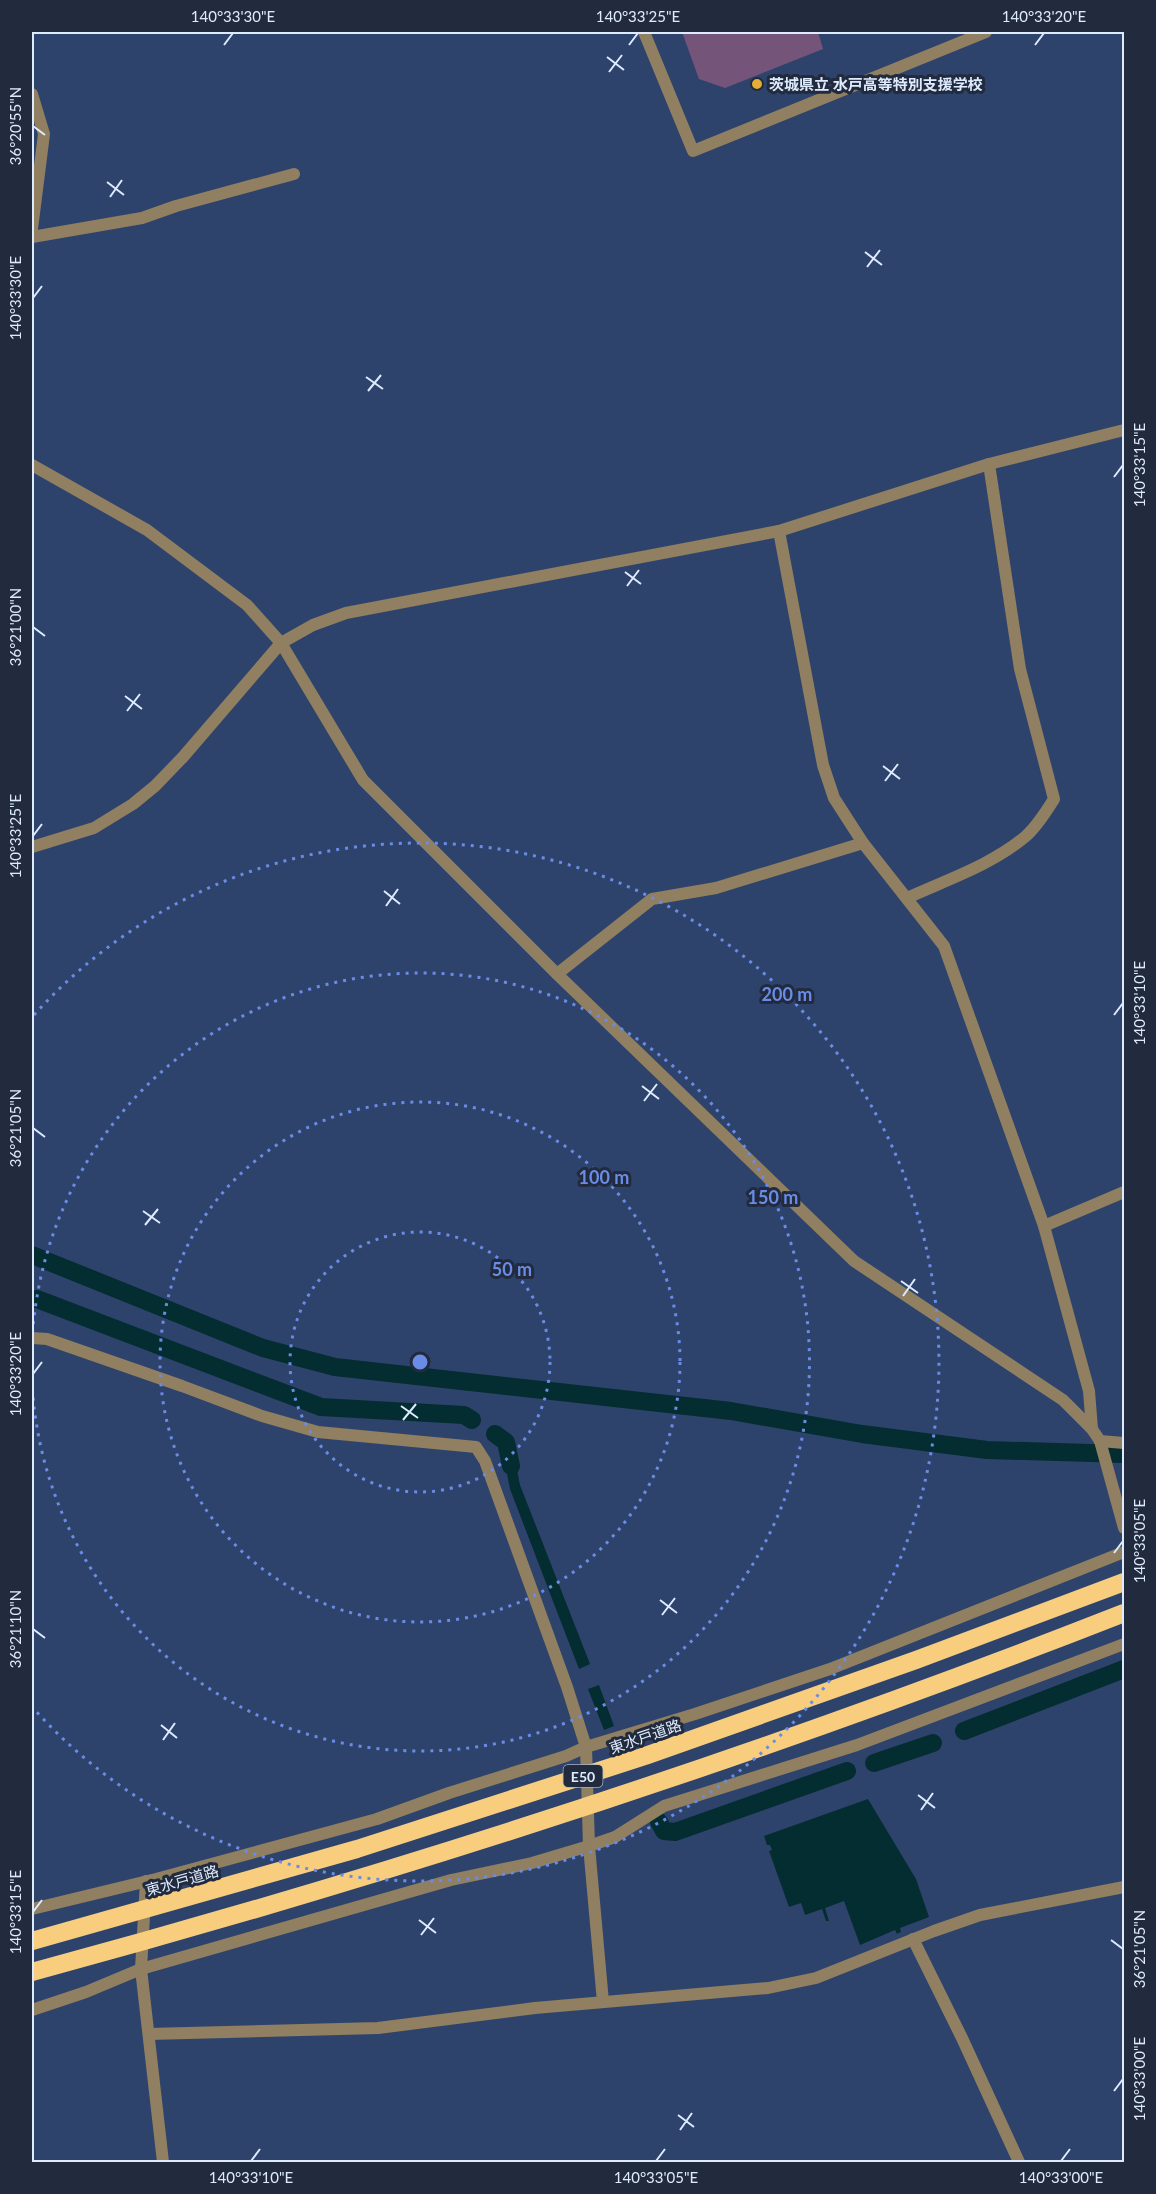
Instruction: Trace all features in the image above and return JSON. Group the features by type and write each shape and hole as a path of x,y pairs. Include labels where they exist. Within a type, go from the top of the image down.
{"highway":[{"name":"東水戸道路","path":"32,1941 357,1849 645,1756 916,1660 1125,1582"},
{"name":"E50","path":"32,1972 365,1878 656,1784 929,1688 1125,1613"}],"street":[{"path":"644,32 693,151 986,32"},
{"path":"32,94 44,134 32,229"},
{"path":"32,237 142,218 176,206 294,174"},
{"path":"32,847 94,828 133,804 155,786 183,757 281,643 313,625 346,613 779,531 989,464 1125,430"},
{"path":"907,898 1010,848 1027,835 1054,800 1020,669 989,464"},
{"path":"32,465 147,530 247,605 281,643 363,780 557,974 854,1262 1063,1400 1092,1429 1100,1443 1125,1528"},
{"path":"779,531 823,765 834,798 863,843 944,946 1044,1226 1089,1391 1092,1429"},
{"path":"557,974 652,899 716,888 863,843"},
{"path":"1044,1226 1125,1192"},
{"path":"32,1338 47,1339 262,1416 318,1432 476,1447 485,1461 586,1747 589,1846 603,2002"},
{"path":"1100,1443 1125,1443"},
{"path":"32,1909 377,1819 449,1793 566,1756 586,1747 830,1669 1125,1552"},
{"path":"32,2010 86,1992 141,1969 451,1880 532,1863 589,1846 615,1837 664,1806 856,1745 1125,1644"},
{"path":"146,1881 141,1969 163,2163"},
{"path":"149,2034 378,2028 535,2008 768,1988 816,1978 980,1915 1125,1887"},
{"path":"913,1939 962,2038 1019,2163"}],"shaded area":[{"path":"682,32 818,32 823,49 725,88 699,79"},
{"path":"511,1440 520,1485 590,1664 579,1669 510,1489 501,1444"},
{"path":"599,1685 614,1726 604,1730 588,1689"},
{"path":"868,1799 916,1879 929,1917 900,1928 901,1932 897,1934 895,1930 860,1945 844,1901 825,1908 829,1921 826,1921 822,1909 805,1915 801,1903 789,1907 769,1851 772,1850 770,1845 767,1845 764,1836"}],"waterway":[{"path":"32,1255 263,1348 335,1367 731,1411 862,1434 987,1450 1124,1454"},
{"path":"37,1299 321,1407 464,1415 472,1420"},
{"path":"495,1434 506,1442 511,1466"},
{"path":"964,1731 1124,1669"},
{"path":"874,1763 933,1743"},
{"path":"659,1822 664,1831 675,1832 847,1771"}],"place":[{"name":"茨城県立 水戸高等特別支援学校","path":"757,84"}]}
